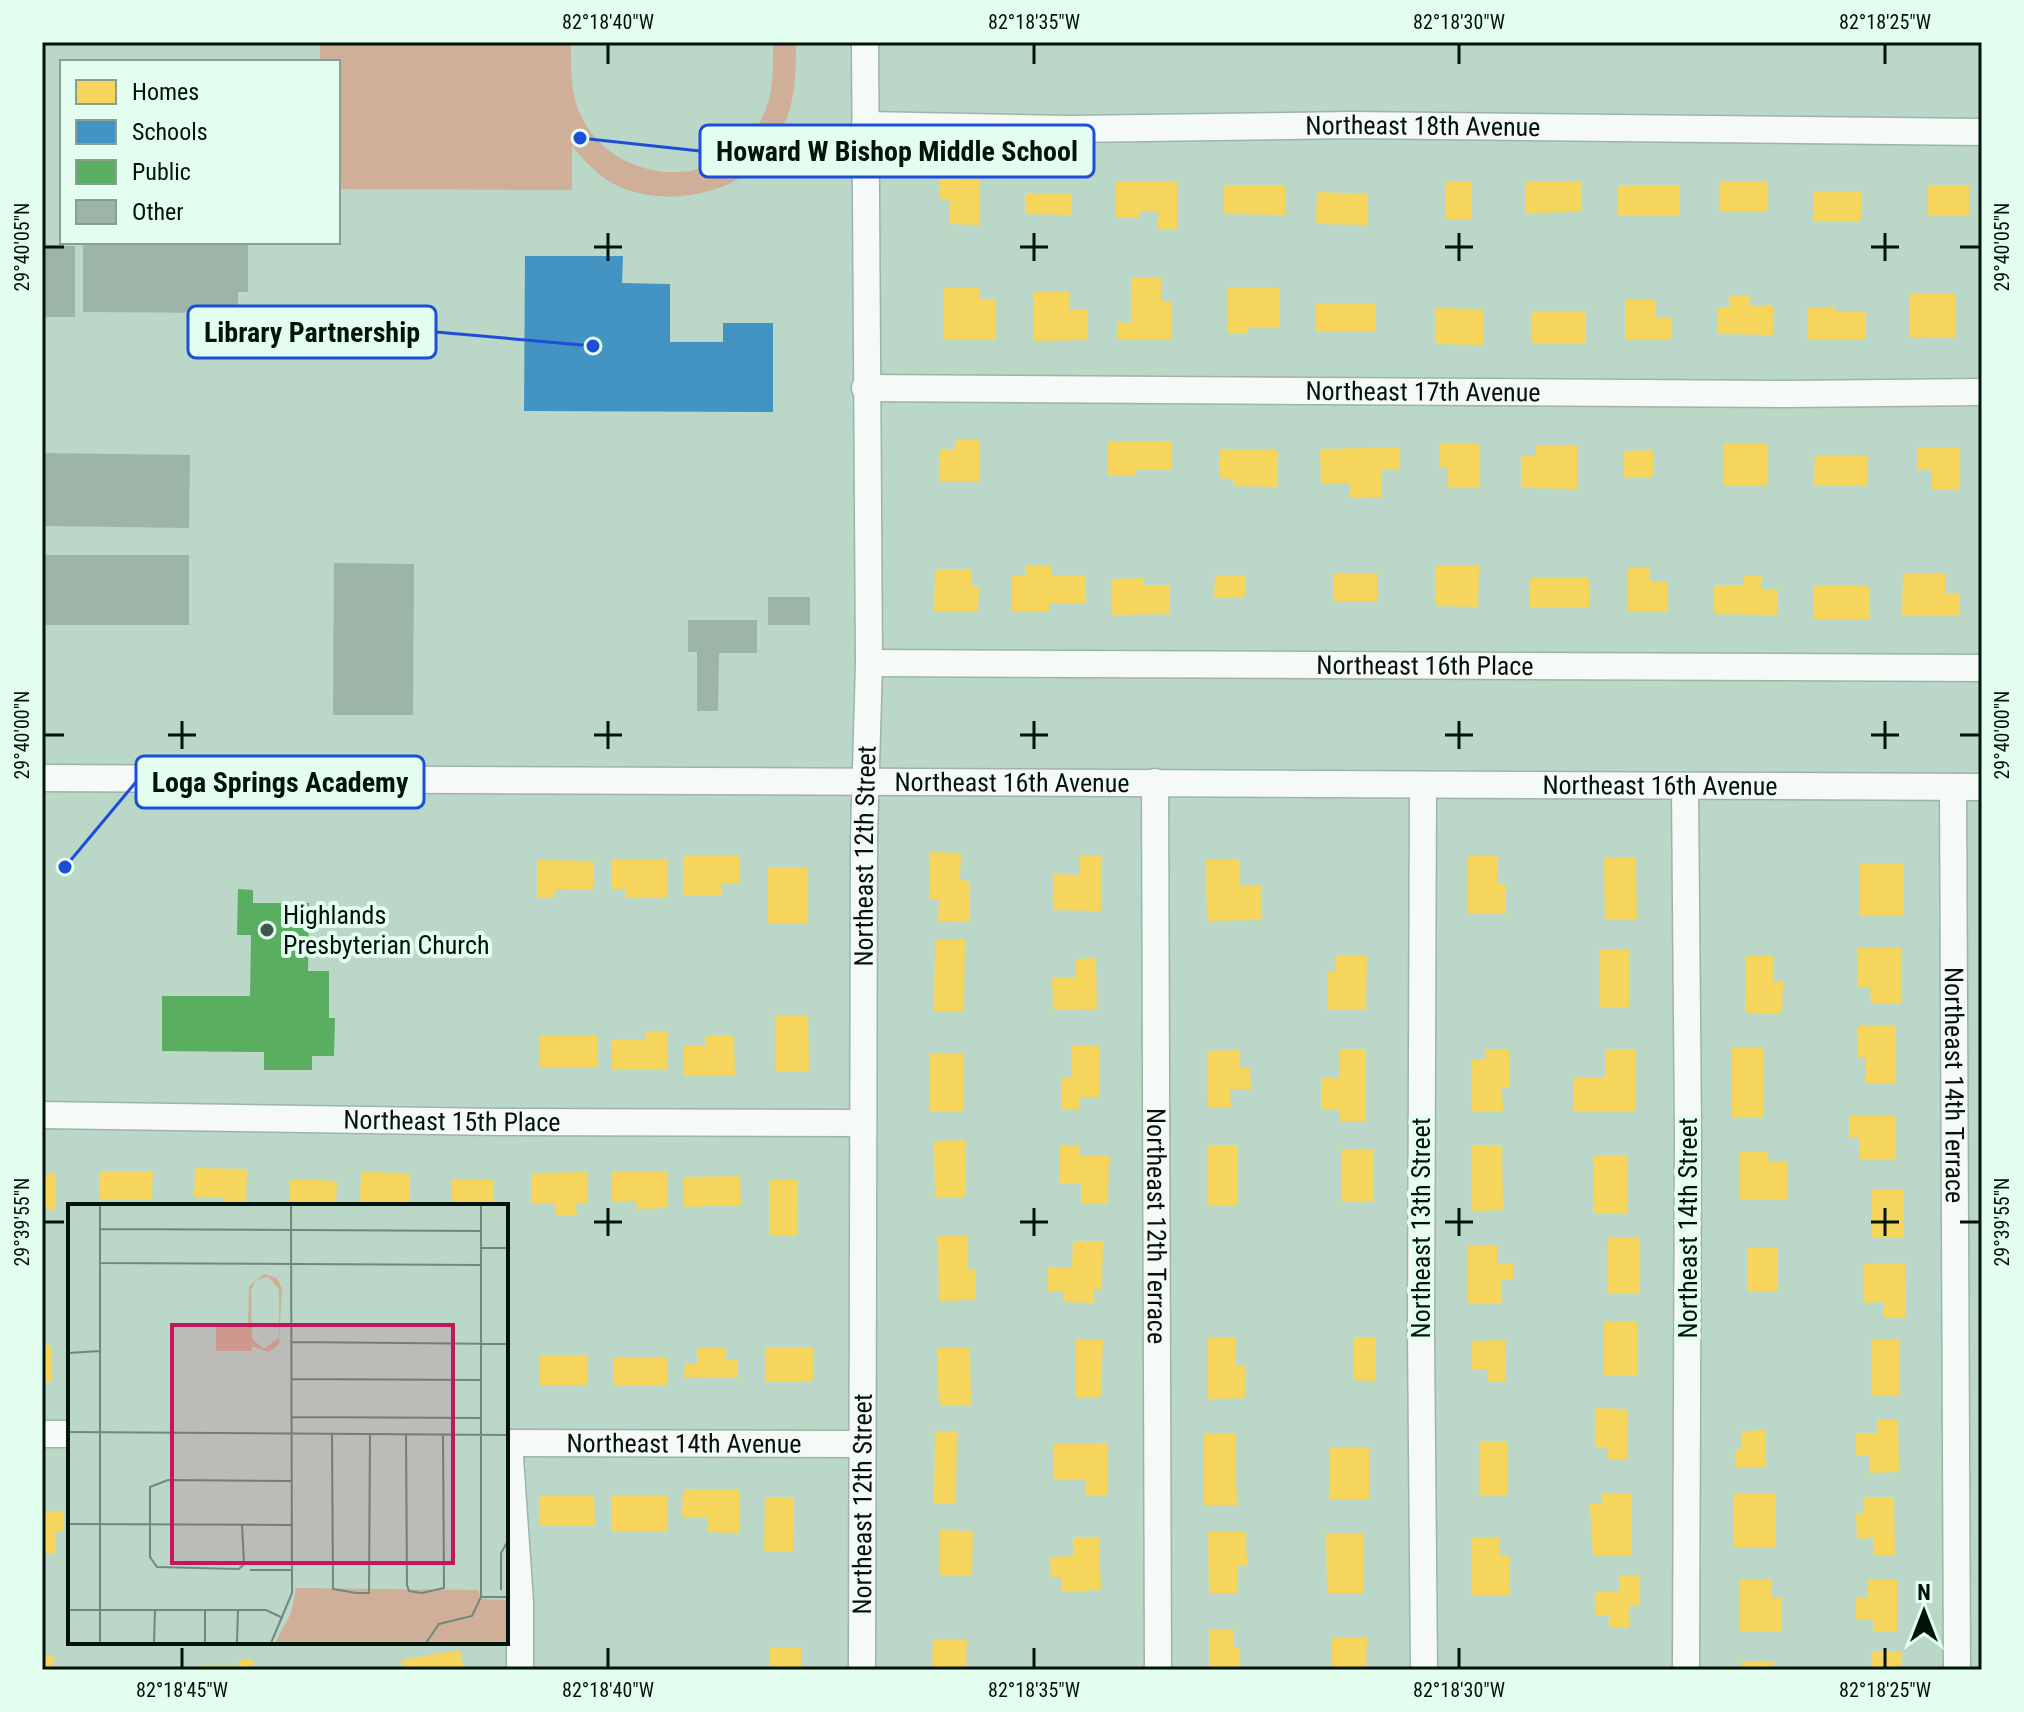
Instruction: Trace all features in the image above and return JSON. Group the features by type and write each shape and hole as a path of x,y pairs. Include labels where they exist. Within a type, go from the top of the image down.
{"street":[{"name":"Northeast 12th Street","path":"862,1670 862,1123 869,663 865,42"},
{"name":"Northeast 18th Avenue","path":"865,125 1071,129 1367,125 1982,132"},
{"name":"Northeast 17th Avenue","path":"865,388 1774,394 1982,392"},
{"name":"Northeast 16th Place","path":"869,663 1982,668"},
{"name":"Northeast 16th Avenue","path":"42,778 1982,787"},
{"name":"Northeast 12th Terrace","path":"1155,782 1158,1670"},
{"name":"Northeast 13th Street","path":"1423,785 1421,1334 1424,1670"},
{"name":"Northeast 14th Street","path":"1685,786 1688,1132 1686,1670"},
{"name":"Northeast 14th Terrace","path":"1953,787 1957,1670"},
{"name":"Northeast 15th Place","path":"42,1115 499,1122 862,1123"},
{"path":"42,1434 68,1434"},
{"name":"Northeast 14th Avenue","path":"508,1443 861,1444"},
{"path":"508,1455 520,1602 520,1670"}],"shaded area":[{"path":"320,42 571,42 574,97 580,114 597,139 619,157 645,168 673,172 701,169 726,158 748,140 764,114 770,96 773,42 796,42 792,101 786,120 764,157 732,182 698,194 680,196 627,190 600,175 572,146 572,190 340,189 340,60 320,60"}],"building: Homes":[{"path":"939,179 980,180 979,225 950,224 950,199 939,199"},
{"path":"1116,181 1177,182 1177,229 1158,229 1158,211 1139,211 1139,218 1116,218"},
{"path":"1445,182 1472,182 1472,219 1446,219"},
{"path":"1525,182 1582,182 1582,212 1525,213"},
{"path":"1719,182 1768,182 1768,212 1719,211"},
{"path":"1224,185 1285,185 1285,215 1224,214"},
{"path":"1618,185 1680,185 1680,216 1618,216"},
{"path":"1928,185 1969,185 1969,215 1928,215"},
{"path":"1814,191 1861,191 1861,222 1814,222"},
{"path":"1317,192 1368,194 1367,225 1316,224"},
{"path":"1025,193 1071,194 1071,215 1025,214"},
{"path":"1131,277 1161,277 1161,302 1172,302 1172,339 1117,339 1117,322 1131,323"},
{"path":"1228,287 1280,288 1279,327 1248,327 1248,333 1227,333"},
{"path":"943,288 979,288 979,299 996,299 996,340 943,340"},
{"path":"1034,292 1069,292 1069,309 1088,309 1088,340 1034,341"},
{"path":"1910,294 1956,294 1955,338 1910,337"},
{"path":"1729,295 1750,295 1750,306 1773,306 1773,335 1718,334 1718,307 1729,307"},
{"path":"1625,300 1655,300 1655,318 1671,318 1671,339 1625,339"},
{"path":"1315,303 1375,303 1375,332 1316,332"},
{"path":"1435,308 1484,309 1484,345 1435,344"},
{"path":"1807,308 1866,312 1866,340 1807,340"},
{"path":"1531,311 1586,311 1586,343 1531,343"},
{"path":"955,440 979,440 980,481 939,481 939,449 955,449"},
{"path":"1171,441 1171,470 1135,470 1135,476 1108,476 1108,442"},
{"path":"1439,443 1479,443 1479,487 1448,487 1448,468 1439,468"},
{"path":"1724,444 1767,444 1767,485 1723,485"},
{"path":"1536,445 1577,445 1577,489 1521,488 1521,456 1536,456"},
{"path":"1400,447 1400,470 1381,470 1382,497 1350,498 1349,483 1321,484 1320,449"},
{"path":"1917,447 1960,447 1960,490 1932,490 1932,469 1917,469"},
{"path":"1219,449 1278,450 1278,487 1233,486 1233,479 1219,478"},
{"path":"1653,450 1653,477 1624,477 1624,451"},
{"path":"1815,455 1868,456 1868,486 1814,486"},
{"path":"1025,566 1052,566 1052,575 1085,575 1086,603 1049,603 1049,611 1012,611 1012,576 1025,576"},
{"path":"1435,566 1479,566 1478,607 1435,606"},
{"path":"1628,568 1650,568 1650,581 1668,582 1668,612 1628,611"},
{"path":"935,569 972,569 972,586 979,587 978,612 934,612"},
{"path":"1903,573 1945,573 1945,593 1960,594 1960,616 1902,615"},
{"path":"1333,574 1377,574 1377,601 1333,601"},
{"path":"1215,575 1246,575 1245,598 1214,598"},
{"path":"1744,576 1762,576 1762,589 1778,589 1777,615 1714,614 1714,585 1744,585"},
{"path":"1143,578 1143,585 1170,585 1170,614 1112,615 1111,579"},
{"path":"1530,578 1589,578 1589,607 1530,607"},
{"path":"1814,586 1870,586 1870,620 1814,620"},
{"path":"930,852 961,853 960,880 970,881 970,922 938,921 939,900 929,900"},
{"path":"683,855 739,855 739,883 722,883 722,896 683,896"},
{"path":"1080,855 1101,855 1101,911 1053,910 1053,874 1080,875"},
{"path":"1468,856 1498,856 1497,883 1506,883 1506,914 1468,914"},
{"path":"1636,857 1637,919 1605,919 1604,858"},
{"path":"668,859 668,898 625,898 625,889 611,889 611,860"},
{"path":"1240,859 1240,885 1261,885 1261,920 1207,921 1206,860"},
{"path":"537,860 594,861 593,890 555,889 554,898 537,898"},
{"path":"1860,863 1903,863 1903,916 1860,916"},
{"path":"768,867 807,867 807,924 768,924"},
{"path":"935,940 965,940 964,1011 934,1011"},
{"path":"1857,948 1901,948 1901,1004 1871,1004 1870,987 1858,987"},
{"path":"1599,950 1629,950 1629,1007 1599,1007"},
{"path":"1336,955 1367,955 1366,1010 1327,1010 1327,972 1335,972"},
{"path":"1746,955 1773,956 1773,982 1783,982 1782,1014 1745,1013"},
{"path":"1096,958 1097,1009 1053,1010 1052,978 1076,978 1076,959"},
{"path":"775,1015 808,1015 809,1072 776,1072"},
{"path":"1858,1026 1896,1026 1896,1084 1866,1084 1866,1057 1858,1057"},
{"path":"646,1031 667,1031 668,1069 612,1070 611,1040 646,1039"},
{"path":"705,1035 734,1035 735,1076 684,1076 684,1046 705,1045"},
{"path":"540,1036 597,1036 597,1067 540,1067"},
{"path":"1071,1046 1099,1046 1100,1097 1079,1097 1079,1109 1061,1109 1061,1077 1071,1077"},
{"path":"1732,1047 1763,1047 1763,1118 1732,1118"},
{"path":"1340,1049 1366,1049 1366,1121 1340,1121 1340,1110 1321,1110 1321,1077 1340,1077"},
{"path":"1509,1049 1510,1087 1502,1087 1503,1112 1472,1112 1471,1060 1485,1059 1485,1050"},
{"path":"1605,1049 1635,1049 1635,1112 1574,1112 1574,1077 1605,1077"},
{"path":"1239,1050 1239,1068 1250,1068 1251,1089 1230,1089 1231,1108 1208,1108 1207,1051"},
{"path":"930,1053 964,1053 964,1112 930,1112"},
{"path":"1849,1116 1896,1116 1896,1159 1859,1159 1859,1137 1849,1137"},
{"path":"965,1140 966,1197 935,1198 934,1141"},
{"path":"1207,1145 1238,1145 1238,1206 1207,1206"},
{"path":"1471,1145 1502,1145 1503,1210 1471,1211"},
{"path":"1060,1146 1080,1146 1080,1156 1109,1156 1108,1204 1081,1204 1081,1184 1059,1184"},
{"path":"1342,1149 1374,1149 1374,1202 1342,1202"},
{"path":"1740,1152 1768,1152 1768,1162 1787,1162 1787,1200 1740,1200"},
{"path":"1594,1155 1628,1155 1628,1214 1593,1214"},
{"path":"195,1168 247,1169 246,1203 224,1202 224,1198 194,1197"},
{"path":"99,1171 153,1171 152,1199 99,1199"},
{"path":"667,1171 668,1208 637,1209 636,1201 612,1202 611,1172"},
{"path":"361,1172 410,1173 409,1204 360,1204"},
{"path":"587,1172 588,1203 576,1203 577,1216 556,1216 556,1203 531,1204 531,1173"},
{"path":"42,1174 55,1174 55,1210 42,1210"},
{"path":"740,1176 741,1205 684,1207 683,1177"},
{"path":"290,1179 337,1181 336,1204 290,1204"},
{"path":"451,1180 494,1180 494,1204 452,1204"},
{"path":"769,1180 798,1180 797,1236 769,1236"},
{"path":"1903,1189 1904,1237 1872,1237 1872,1190"},
{"path":"967,1235 968,1269 975,1269 976,1300 939,1301 938,1236"},
{"path":"1608,1237 1640,1238 1639,1294 1607,1294"},
{"path":"1073,1241 1103,1241 1102,1289 1094,1289 1094,1303 1063,1302 1063,1292 1048,1291 1048,1267 1072,1268"},
{"path":"1468,1245 1497,1245 1497,1263 1513,1263 1513,1280 1502,1280 1502,1303 1468,1303"},
{"path":"1747,1248 1778,1248 1778,1292 1747,1292"},
{"path":"1905,1263 1906,1317 1883,1317 1883,1302 1863,1303 1863,1264"},
{"path":"1604,1322 1637,1322 1637,1376 1604,1376"},
{"path":"1354,1337 1376,1338 1375,1381 1353,1380"},
{"path":"1208,1338 1236,1338 1236,1365 1245,1365 1245,1398 1208,1399"},
{"path":"1076,1339 1103,1340 1101,1397 1075,1397"},
{"path":"1505,1340 1506,1381 1488,1381 1488,1369 1472,1370 1472,1341"},
{"path":"1871,1340 1899,1340 1900,1395 1871,1395"},
{"path":"42,1346 52,1346 52,1382 42,1382"},
{"path":"697,1347 726,1348 725,1360 738,1360 738,1378 684,1377 685,1364 697,1364"},
{"path":"765,1347 813,1347 813,1382 765,1382"},
{"path":"937,1348 970,1348 971,1405 939,1406"},
{"path":"540,1355 588,1355 588,1385 540,1385"},
{"path":"613,1358 668,1358 667,1386 613,1386"},
{"path":"1595,1408 1628,1409 1628,1459 1608,1459 1608,1448 1595,1448"},
{"path":"1898,1419 1899,1472 1870,1473 1870,1455 1856,1456 1856,1433 1877,1433 1877,1420"},
{"path":"1765,1430 1765,1467 1736,1467 1735,1449 1742,1449 1742,1431"},
{"path":"935,1431 957,1431 956,1504 934,1503"},
{"path":"1203,1434 1235,1434 1237,1505 1204,1505"},
{"path":"1479,1441 1507,1441 1507,1496 1479,1496"},
{"path":"1107,1443 1108,1496 1086,1496 1086,1479 1054,1480 1054,1444"},
{"path":"1330,1447 1369,1447 1369,1499 1330,1499"},
{"path":"683,1489 740,1490 739,1533 708,1532 708,1518 682,1517"},
{"path":"1602,1494 1632,1494 1632,1555 1593,1555 1590,1504 1602,1504"},
{"path":"1734,1494 1776,1494 1776,1548 1734,1548"},
{"path":"611,1495 667,1495 667,1532 611,1532"},
{"path":"539,1496 594,1496 595,1525 539,1526"},
{"path":"765,1497 794,1497 793,1552 764,1552"},
{"path":"1863,1497 1894,1497 1895,1555 1874,1556 1873,1538 1857,1539 1856,1513 1863,1513"},
{"path":"42,1504 45,1504 45,1512 63,1511 63,1531 55,1531 56,1554 42,1554"},
{"path":"940,1530 973,1531 972,1576 939,1575"},
{"path":"1208,1532 1246,1532 1247,1566 1237,1566 1237,1593 1209,1593"},
{"path":"1326,1533 1363,1533 1363,1593 1327,1593"},
{"path":"1073,1537 1099,1537 1101,1590 1062,1592 1062,1577 1051,1578 1050,1557 1074,1556"},
{"path":"1500,1537 1500,1556 1509,1556 1509,1595 1471,1595 1471,1538"},
{"path":"1619,1575 1640,1575 1640,1606 1629,1606 1629,1628 1609,1628 1609,1615 1595,1615 1595,1592 1619,1592"},
{"path":"1740,1580 1771,1580 1771,1598 1782,1598 1782,1632 1740,1632"},
{"path":"1868,1580 1897,1580 1897,1631 1873,1631 1873,1620 1856,1620 1856,1598 1868,1598"},
{"path":"1209,1630 1233,1630 1234,1647 1239,1647 1239,1670 1209,1670"},
{"path":"1332,1638 1367,1638 1366,1670 1332,1670"},
{"path":"933,1639 967,1640 966,1670 932,1670"},
{"path":"770,1647 801,1647 801,1670 770,1670"},
{"path":"460,1650 464,1670 403,1670 402,1660"},
{"path":"1871,1651 1902,1651 1901,1670 1871,1670"},
{"path":"42,1656 53,1656 53,1670 42,1670"},
{"path":"239,1660 253,1660 253,1670 201,1670 201,1666 239,1666"},
{"path":"1742,1661 1773,1661 1773,1670 1742,1670"}],"building: Schools":[{"path":"525,256 623,256 622,283 670,284 670,342 723,342 723,323 773,323 773,412 524,411"}],"building: Public":[{"path":"238,889 253,890 253,903 309,903 308,971 329,971 329,1018 335,1018 334,1056 312,1056 312,1070 264,1070 264,1052 162,1051 162,996 250,996 251,935 237,935"}],"building: Other":[{"path":"83,244 248,244 248,292 238,292 238,313 83,312"},
{"path":"42,246 75,246 75,317 42,317"},
{"path":"42,453 190,455 189,528 42,526"},
{"path":"42,555 189,555 189,625 42,625"},
{"path":"334,563 414,564 413,715 333,715"},
{"path":"768,597 810,597 810,625 768,625"},
{"path":"688,620 757,620 757,653 719,653 718,711 697,711 697,652 688,652"}],"place":[{"name":"Howard W Bishop Middle School","path":"580,138"},
{"name":"Library Partnership","path":"593,346"},
{"name":"Loga Springs Academy","path":"65,867"},
{"name":"Highlands Presbyterian Church","path":"267,930"}]}
